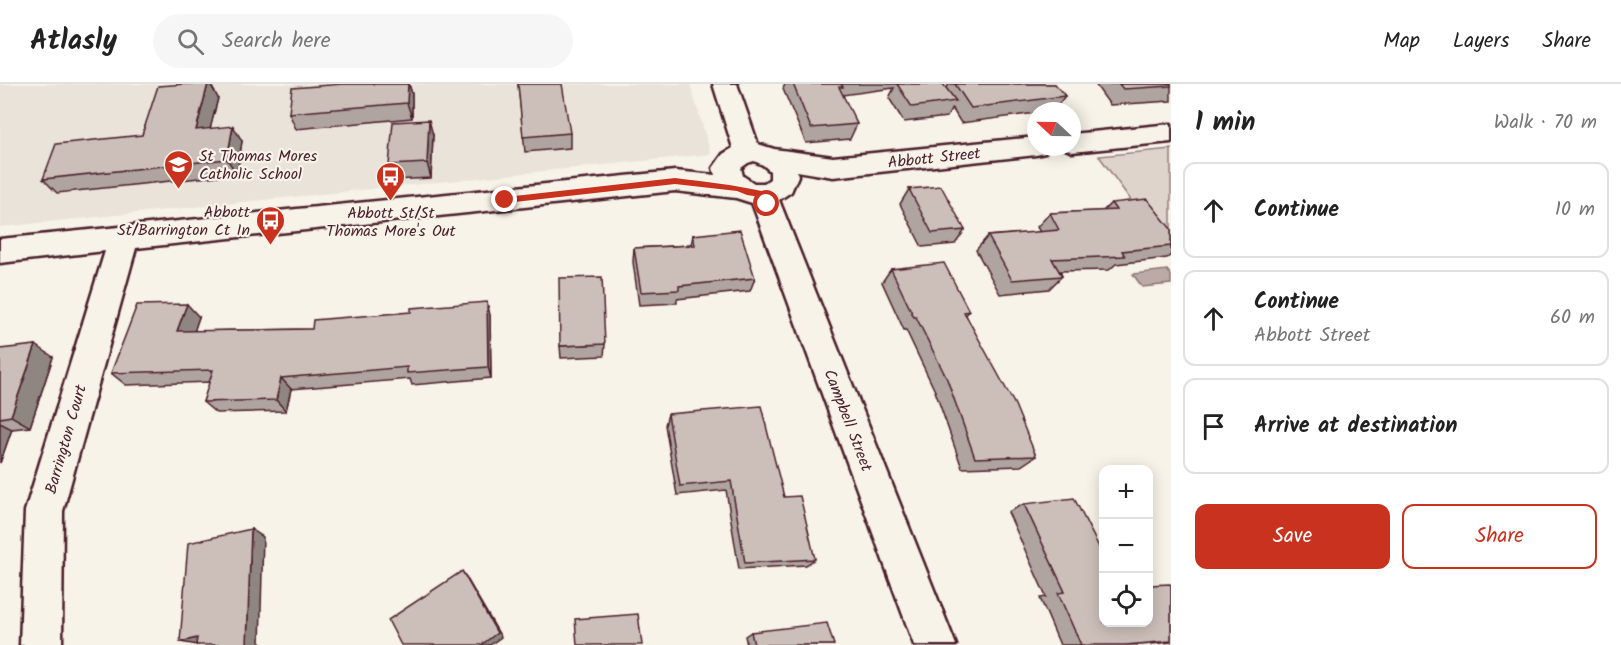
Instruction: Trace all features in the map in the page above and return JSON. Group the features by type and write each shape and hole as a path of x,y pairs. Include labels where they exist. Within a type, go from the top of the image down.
{"street":[{"path":"724,84 751,158"},
{"path":"1081,142 1171,133"},
{"name":"Abbott Street","path":"0,251 675,181 751,158 833,166 1027,148"},
{"path":"751,158 785,171 786,178 761,189 731,182 727,175 727,168 751,158"},
{"name":"Abbott Street","path":"675,181 761,189 833,166"},
{"name":"Campbell Street","path":"761,189 935,645"},
{"name":"Barrington Court","path":"41,645 44,511 124,238"}],"shaded area":[{"name":"St Thomas Mores Catholic School","path":"0,84 690,84 711,154 0,227"},
{"path":"1171,149 1171,256 1099,156"},
{"path":"1167,270 1171,275 1171,284 1142,287 1133,274"}],"building":[{"path":"208,84 196,130 233,126 227,159 43,179 56,144 142,135 158,86"},
{"path":"343,84 408,84 407,103 289,113 292,88"},
{"path":"518,84 562,84 570,133 523,137"},
{"path":"793,84 841,84 843,87 839,87 857,124 811,128"},
{"path":"897,84 943,84 956,101 912,107"},
{"path":"955,84 1055,84 1065,96 971,108"},
{"path":"1119,84 1171,84 1171,86 1123,89"},
{"path":"429,120 427,163 389,165 393,122"},
{"path":"941,186 965,230 932,233 909,189"},
{"path":"1147,199 1171,229 1171,246 1122,251 1125,256 1052,259 1062,276 1012,280 988,236 1059,230 1050,213 1116,210 1111,203"},
{"path":"740,230 755,278 679,286 679,290 641,292 634,248 695,245 693,235"},
{"path":"944,263 969,311 964,312 1015,405 1036,456 975,458 947,379 891,269"},
{"path":"602,277 605,344 560,346 559,278"},
{"path":"487,302 488,367 407,373 407,367 281,378 276,400 203,402 213,370 111,373 137,305 187,304 177,331 312,329 313,320 411,312 411,308"},
{"path":"36,345 11,416 0,418 0,349"},
{"path":"761,406 784,497 800,496 815,559 745,563 731,481 680,486 668,414"},
{"path":"1074,498 1099,547 1099,627 1153,627 1153,585 1170,584 1171,641 1126,645 1081,645 1058,593 1065,592 1024,504"},
{"path":"251,529 247,645 196,645 197,638 180,642 188,543"},
{"path":"462,571 497,633 481,645 401,645 388,620"},
{"path":"638,614 642,645 577,645 575,619"},
{"path":"827,623 834,645 754,645 751,632"}],"place":[{"name":"St Thomas Mores Catholic School","path":"178,190"},
{"name":"Abbott St/St Thomas More's Out","path":"391,202"},
{"name":"Abbott St/Barrington Ct In","path":"271,246"}],"route":[{"path":"505,200 675,181 738,188 763,194 767,204"}]}
